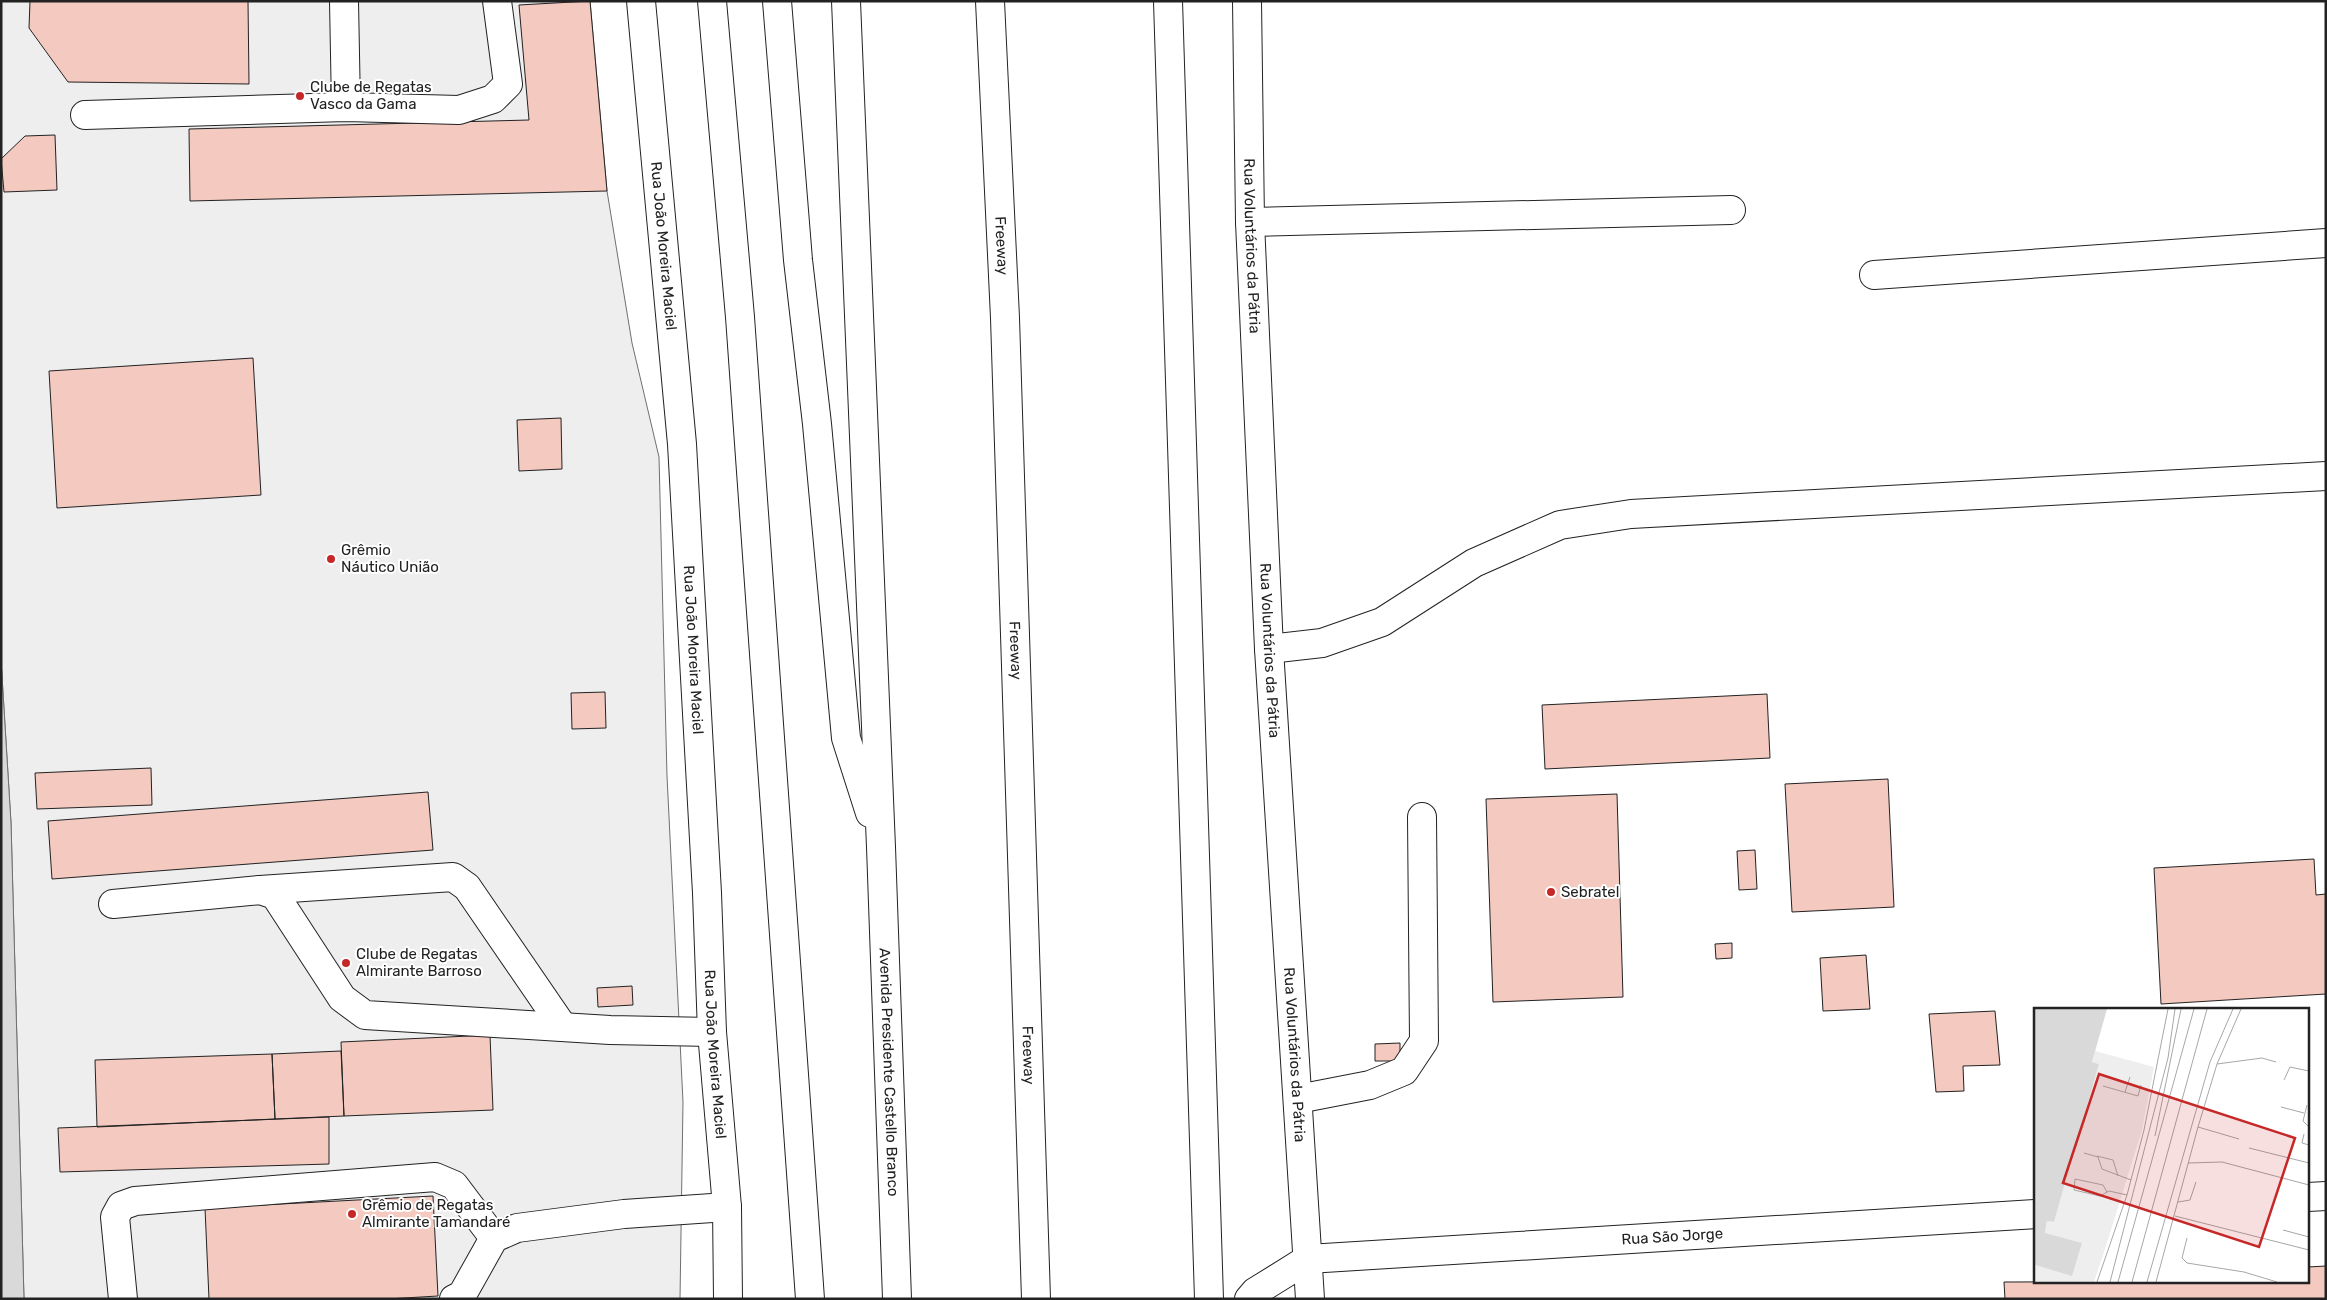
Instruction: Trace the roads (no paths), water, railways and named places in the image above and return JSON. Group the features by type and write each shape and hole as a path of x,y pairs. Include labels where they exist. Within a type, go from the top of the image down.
{"main road":[{"path":"344,1 346,107"},
{"path":"85,116 346,107 459,110 494,98 508,84 496,1"},
{"name":"Rua João Moreira Maciel","path":"641,1 682,444 707,893 712,1032 727,1207 728,1299"},
{"path":"712,1 740,317 810,1299"},
{"path":"777,1 798,260 817,424 846,738 881,847"},
{"path":"846,1 881,847"},
{"name":"Freeway","path":"990,1 1005,318 1036,1299"},
{"path":"1168,1 1210,1299"},
{"name":"Rua Voluntários da Pátria","path":"1247,1 1250,222 1269,649 1310,1299"},
{"path":"1250,222 1731,210"},
{"path":"1874,275 2326,243"},
{"path":"1269,649 1322,643 1382,622 1474,564 1560,525 1631,514 2326,476"},
{"path":"1298,1100 1370,1085 1404,1071 1424,1040 1422,817"},
{"name":"Avenida Presidente Castello Branco","path":"881,847 897,1299"},
{"path":"113,904 260,890 453,877 467,887 563,1028"},
{"path":"260,890 275,894 342,998 364,1015 563,1028 712,1032"},
{"path":"123,1299 115,1217 121,1206 135,1201 435,1177 454,1185 494,1238"},
{"path":"2310,1197 2326,1196"},
{"path":"454,1299 462,1295 494,1238 517,1228 624,1214 727,1207"},
{"name":"Rua São Jorge","path":"1308,1259 2034,1214"},
{"path":"1249,1299 1255,1292 1308,1259"}],"place":[{"name":"Clube de Regatas Vasco da Gama","path":"300,96"},
{"name":"Grêmio Náutico União","path":"331,559"},
{"name":"Sebratel","path":"1551,892"},
{"name":"Clube de Regatas Almirante Barroso","path":"346,963"},
{"name":"Grêmio de Regatas Almirante Tamandaré","path":"352,1214"}]}
